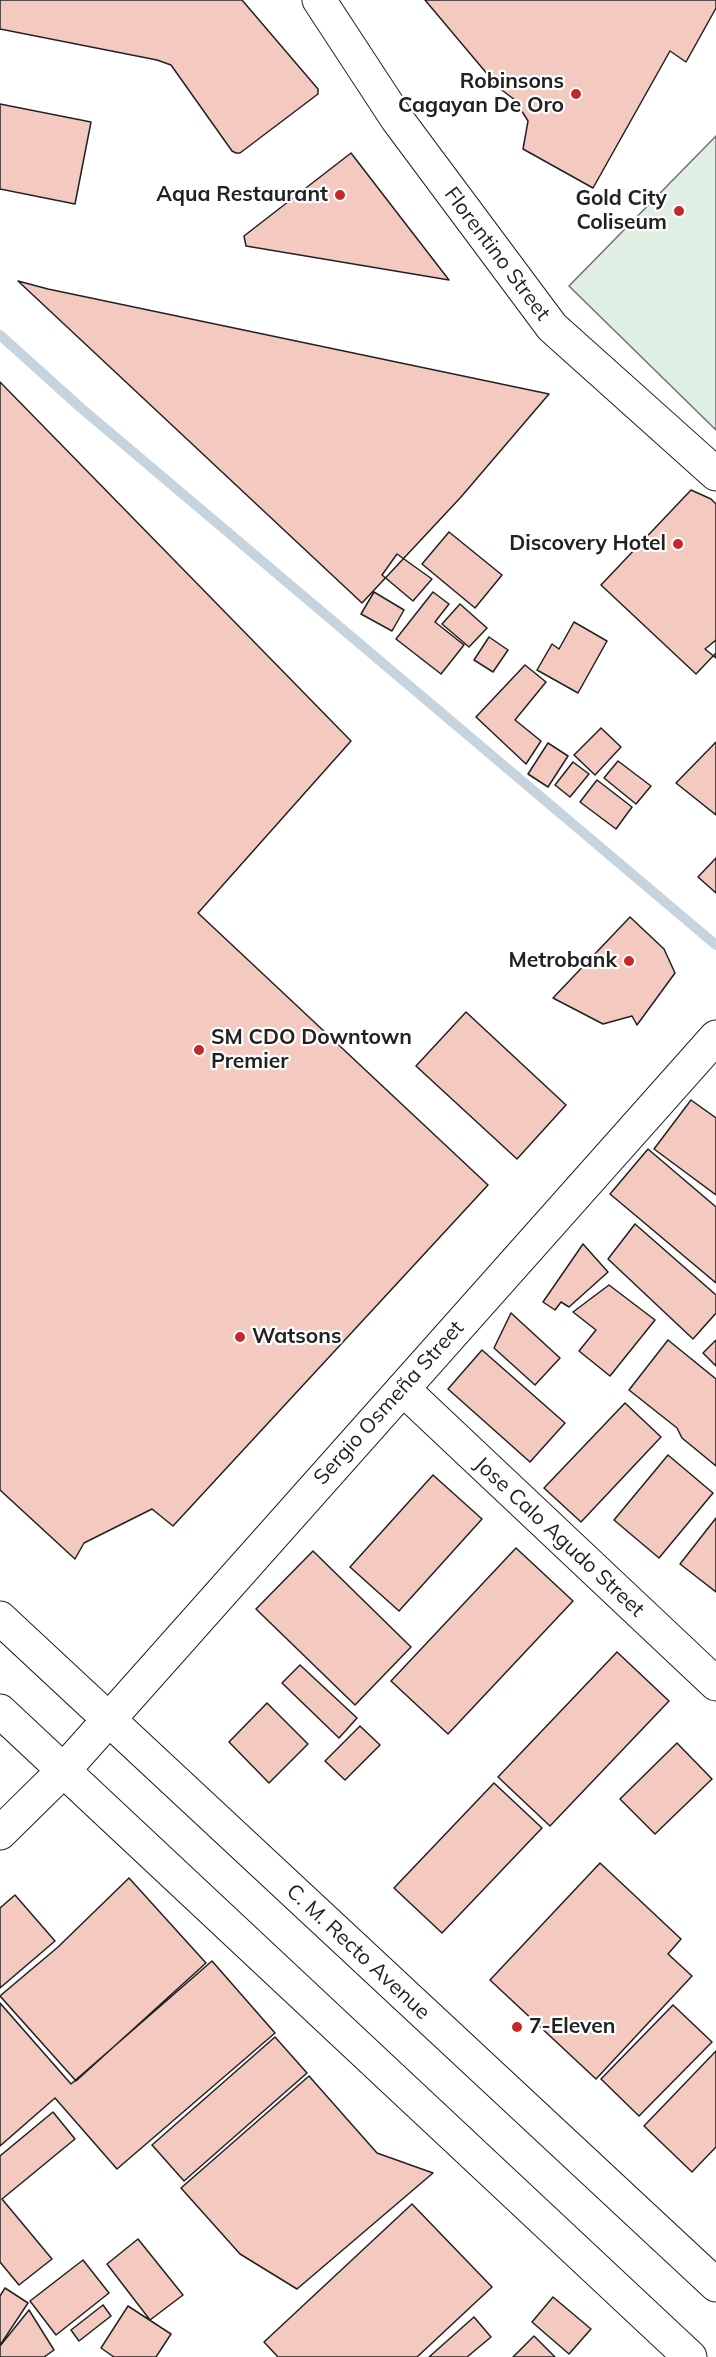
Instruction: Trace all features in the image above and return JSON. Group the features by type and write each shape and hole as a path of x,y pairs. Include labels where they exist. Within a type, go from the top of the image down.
{"main road":[{"name":"Florentino Street","path":"319,0 397,119 552,327 716,474"},
{"name":"Sergio Osmeña Street","path":"0,1833 63,1771 109,1720 716,1037"},
{"name":"Jose Calo Agudo Street","path":"403,1389 716,1684"},
{"name":"C. M. Recto Avenue","path":"0,1618 716,2285"},
{"path":"0,1712 690,2357"}],"green space":[{"name":"Gold City Coliseum","path":"716,136 716,430 569,286"}],"building":[{"path":"0,0 242,0 318,89 318,94 240,153 236,153 232,151 171,65 157,60 0,29"},
{"name":"Robinsons Cagayan De Oro","path":"425,0 716,0 716,8 686,62 670,51 593,188 523,149 528,121 515,100 499,88"},
{"path":"0,104 91,122 75,204 0,189"},
{"name":"Aqua Restaurant","path":"351,153 449,280 246,246 244,236"},
{"path":"18,281 549,394 461,497 362,603"},
{"name":"SM CDO Downtown Premier","path":"0,382 351,741 198,913 488,1185 173,1526 152,1509 84,1543 75,1559 0,1490"},
{"name":"Discovery Hotel","path":"691,490 711,499 716,504 716,653 696,674 601,585"},
{"path":"449,532 502,575 475,608 422,564"},
{"path":"397,554 432,579 413,601 382,575"},
{"path":"374,592 404,610 392,631 361,614"},
{"path":"433,592 449,604 435,622 464,645 441,674 396,639"},
{"path":"460,604 487,628 469,647 442,624"},
{"path":"574,622 607,641 578,693 537,670 552,644 559,649"},
{"path":"489,637 508,650 493,672 474,660"},
{"path":"716,640 716,658 705,649"},
{"path":"525,665 546,682 515,720 541,741 526,764 476,717"},
{"path":"601,728 621,747 595,775 574,755"},
{"path":"716,742 716,815 676,783"},
{"path":"548,743 568,756 548,787 528,774"},
{"path":"618,761 651,786 636,804 604,778"},
{"path":"573,762 589,774 570,797 555,785"},
{"path":"597,780 632,807 616,829 580,802"},
{"path":"716,858 716,893 698,877"},
{"name":"Metrobank","path":"630,917 664,949 675,973 637,1025 632,1016 603,1024 553,998"},
{"path":"466,1012 566,1105 517,1159 416,1066"},
{"path":"691,1100 716,1118 716,1195 654,1149"},
{"path":"648,1149 716,1207 716,1283 610,1194"},
{"path":"635,1224 716,1295 716,1313 693,1339 608,1259"},
{"path":"583,1244 608,1272 569,1307 561,1302 555,1310 543,1302"},
{"path":"609,1285 655,1320 610,1376 579,1351 596,1330 573,1312"},
{"path":"511,1313 560,1358 535,1385 494,1348"},
{"path":"668,1340 716,1379 716,1466 682,1438 677,1428 629,1390"},
{"path":"716,1340 716,1366 703,1353"},
{"path":"482,1350 565,1423 530,1462 448,1389"},
{"path":"625,1403 661,1437 581,1522 544,1488"},
{"path":"668,1455 713,1493 659,1558 614,1520"},
{"path":"433,1475 482,1519 399,1611 350,1567"},
{"path":"716,1518 716,1592 680,1564"},
{"path":"516,1548 573,1601 448,1734 391,1681"},
{"path":"313,1551 411,1647 355,1705 256,1609"},
{"path":"617,1652 669,1701 550,1826 498,1777"},
{"path":"300,1665 357,1718 339,1738 282,1683"},
{"path":"267,1703 308,1744 269,1783 229,1742"},
{"path":"360,1726 380,1745 345,1780 325,1761"},
{"path":"677,1743 712,1779 655,1834 620,1799"},
{"path":"494,1783 542,1828 442,1933 394,1888"},
{"path":"600,1863 681,1939 668,1954 692,1976 596,2079 490,1980"},
{"path":"129,1878 206,1963 76,2081 0,1996 58,1947"},
{"path":"15,1895 55,1941 0,1988 0,1908"},
{"path":"212,1961 275,2033 117,2169 55,2098 0,2146 0,2003 71,2084"},
{"path":"673,2005 712,2042 639,2116 601,2079"},
{"path":"275,2037 307,2073 184,2181 152,2145"},
{"path":"716,2051 716,2147 692,2172 644,2126"},
{"path":"309,2076 377,2153 433,2173 297,2289 240,2254 181,2188"},
{"path":"53,2112 75,2139 2,2199 52,2259 19,2285 0,2262 0,2156"},
{"path":"412,2204 492,2287 417,2357 278,2357 264,2342"},
{"path":"138,2239 183,2295 150,2320 107,2264"},
{"path":"83,2260 109,2293 56,2335 30,2301"},
{"path":"5,2288 28,2303 0,2345 0,2296"},
{"path":"553,2297 591,2329 569,2354 532,2322"},
{"path":"103,2305 111,2316 79,2341 71,2330"},
{"path":"128,2306 171,2334 156,2357 114,2357 101,2348"},
{"path":"29,2310 54,2350 44,2357 0,2357 0,2346"},
{"path":"474,2317 491,2337 467,2357 429,2357"},
{"path":"534,2336 555,2357 513,2357"}],"waterway":[{"path":"0,335 81,408 716,945"}],"place":[{"name":"Robinsons Cagayan De Oro","path":"576,94"},
{"name":"Aqua Restaurant","path":"340,195"},
{"name":"Gold City Coliseum","path":"679,211"},
{"name":"Discovery Hotel","path":"678,544"},
{"name":"Metrobank","path":"629,961"},
{"name":"SM CDO Downtown Premier","path":"199,1050"},
{"name":"Watsons","path":"240,1337"},
{"name":"7-Eleven","path":"517,2027"}]}
